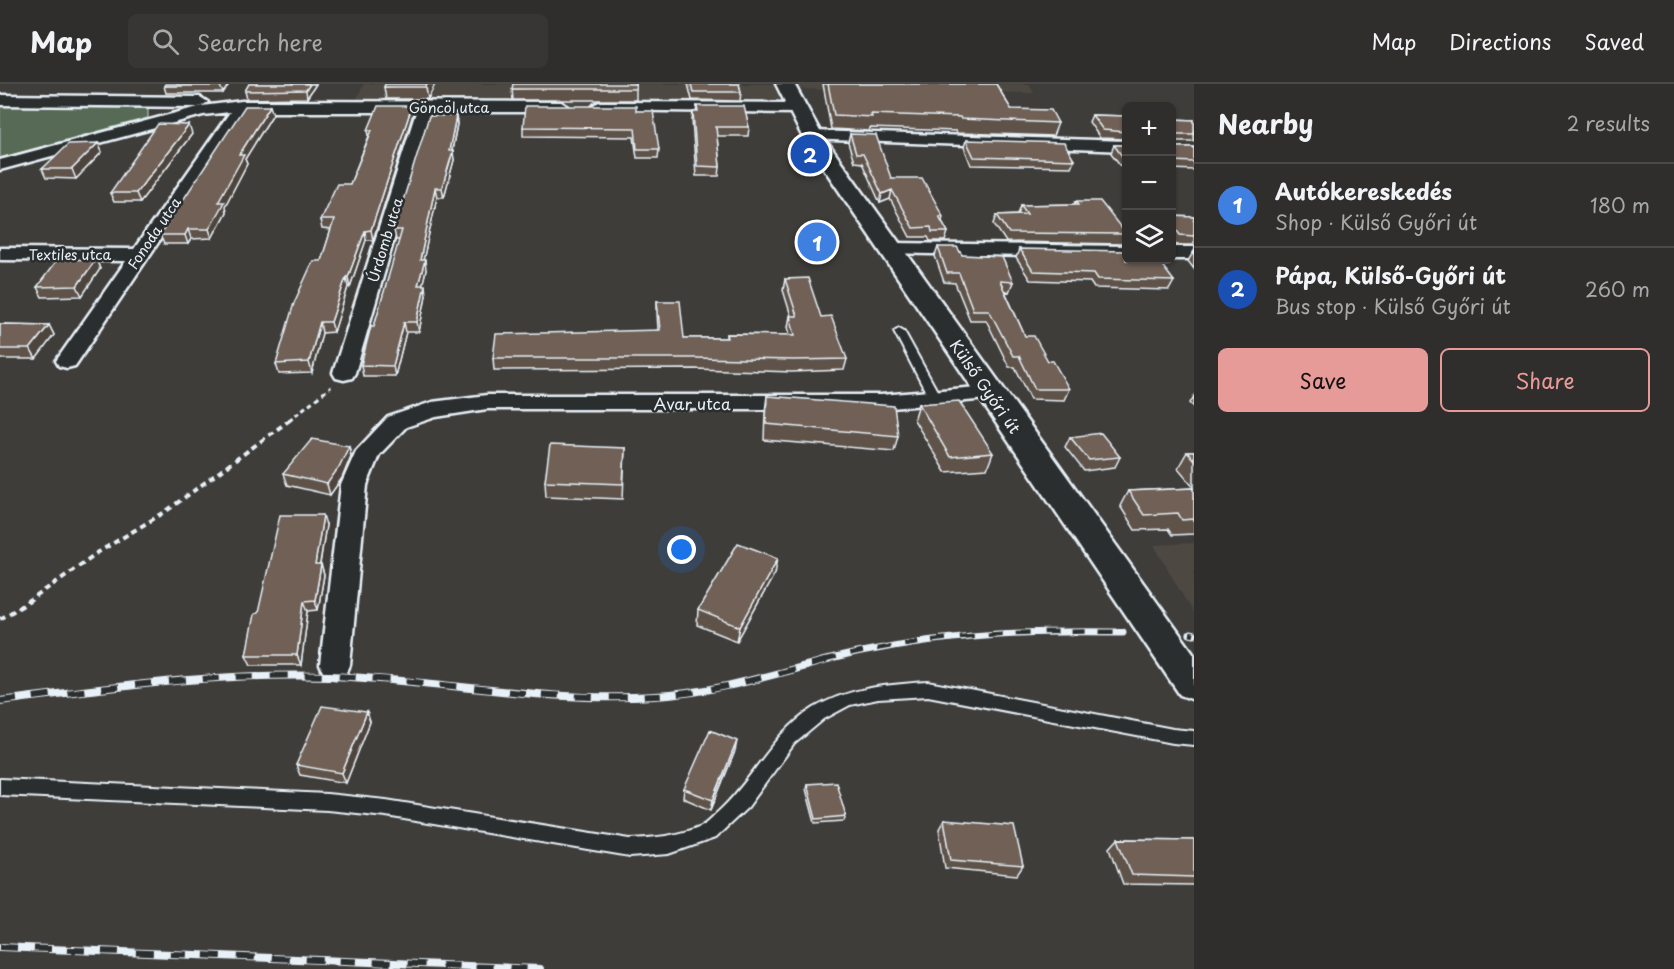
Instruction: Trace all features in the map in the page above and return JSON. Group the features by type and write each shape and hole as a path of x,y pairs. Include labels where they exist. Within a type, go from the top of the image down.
{"main road":[{"name":"Külső Győri út","path":"791,96 812,136 1194,684"}],"street":[{"name":"Göncöl utca","path":"0,165 231,102 425,107 791,96"},
{"path":"0,100 231,102"},
{"name":"Fonoda utca","path":"67,361 140,255 231,102"},
{"name":"Úrdomb utca","path":"345,374 425,107"},
{"path":"812,136 1122,146"},
{"path":"892,249 1122,252"},
{"path":"1176,253 1194,253"},
{"name":"Textiles utca","path":"0,254 140,255"},
{"name":"Avar utca","path":"335,665 354,485 368,451 397,422 432,410 487,402 881,402 990,393"}],"lane":[{"path":"899,331 935,398"},
{"path":"0,788 316,802 386,808 630,848 669,845 709,832 742,801 788,739 818,714 847,699 878,692 928,688 1173,736 1194,738"}],"path":[{"path":"0,619 27,603 97,552 165,512 322,396 345,374"}],"shaded area":[{"path":"364,84 1029,84 1034,93 779,89 784,106 355,102"},
{"path":"1194,543 1194,615 1154,545"}],"green space":[{"path":"0,105 148,106 148,118 0,158"}],"building":[{"path":"165,84 222,84 220,86 164,86"},
{"path":"249,84 310,84 306,90 245,91"},
{"path":"385,84 427,84 426,87 384,87"},
{"path":"513,84 636,84 636,89 512,89"},
{"path":"691,84 739,84 741,92 693,92"},
{"path":"828,84 996,84 1011,109 1051,110 1058,123 961,119 960,117 834,115"},
{"path":"245,106 270,106 239,155 244,155 218,202 224,202 209,229 188,229 185,235 160,235"},
{"path":"378,106 412,106 371,230 365,231 331,322 320,322 309,362 276,364 294,303 313,261 321,261 334,220 320,220 337,184 350,184 372,130 368,130"},
{"path":"525,106 636,106 636,111 653,111 659,149 637,149 635,128 523,127"},
{"path":"697,106 744,106 749,127 716,127 720,167 697,166 693,112 698,112"},
{"path":"1092,115 1122,116 1122,132 1103,130"},
{"path":"429,116 456,116 449,151 453,151 442,188 435,188 420,260 425,260 418,285 425,285 417,322 404,322 393,366 361,365 402,230 394,230"},
{"path":"1176,119 1194,120 1194,134 1176,134"},
{"path":"158,124 189,125 136,193 110,193"},
{"path":"850,134 876,135 891,178 922,178 943,216 939,216 948,232 932,232 931,227 913,228 892,190 882,194 863,154 856,154"},
{"path":"966,140 1064,143 1074,160 974,157"},
{"path":"98,143 72,169 42,169 68,144"},
{"path":"1114,145 1122,145 1122,156"},
{"path":"1176,147 1194,147 1194,162 1176,161"},
{"path":"1076,201 1100,201 1122,229 1122,234 1009,233 997,215 1027,214 1021,205 1079,204"},
{"path":"1176,216 1194,217 1194,236 1180,235 1176,230"},
{"path":"938,247 957,247 962,255 1002,257 1013,282 1000,281 1025,336 1034,336 1048,361 1053,361 1069,389 1035,389 1019,356 1013,356 989,310 973,310 959,273 947,273"},
{"path":"1019,249 1122,251 1122,264 1161,264 1174,281 1098,279 1094,273 1033,271"},
{"path":"96,259 77,286 37,287 57,260"},
{"path":"808,278 821,317 831,316 847,359 493,358 496,334 660,330 657,301 680,301 684,338 728,338 727,334 795,335 790,316 797,316 785,279"},
{"path":"0,324 49,325 30,349 0,349"},
{"path":"767,396 894,406 898,436 766,424"},
{"path":"959,401 993,453 950,457 919,404"},
{"path":"1101,433 1120,457 1089,460 1070,437"},
{"path":"312,439 349,446 339,467 327,484 283,474"},
{"path":"550,445 625,448 623,484 545,481"},
{"path":"1187,452 1194,452 1194,460"},
{"path":"1194,488 1194,519 1182,520 1178,513 1144,515 1128,491"},
{"path":"280,515 323,515 315,565 321,565 315,600 304,601 297,655 246,655 254,614 258,613"},
{"path":"738,543 778,558 740,627 698,610"},
{"path":"322,706 367,712 342,773 296,765"},
{"path":"710,730 737,741 713,800 684,789"},
{"path":"836,782 846,816 816,819 807,784"},
{"path":"944,820 1014,826 1023,866 951,860"},
{"path":"1118,839 1194,840 1194,877 1132,875"}],"railway":[{"path":"822,661 897,645 972,636 1046,632 1123,632"},
{"path":"1190,634 1194,635"},
{"path":"0,701 164,682 288,675 371,678 533,694 655,696 721,687 828,660"},
{"path":"0,947 540,969"}],"place":[{"name":"Pápa, Külső-Győri út","path":"810,154"},
{"name":"Autókereskedés","path":"817,242"}]}
